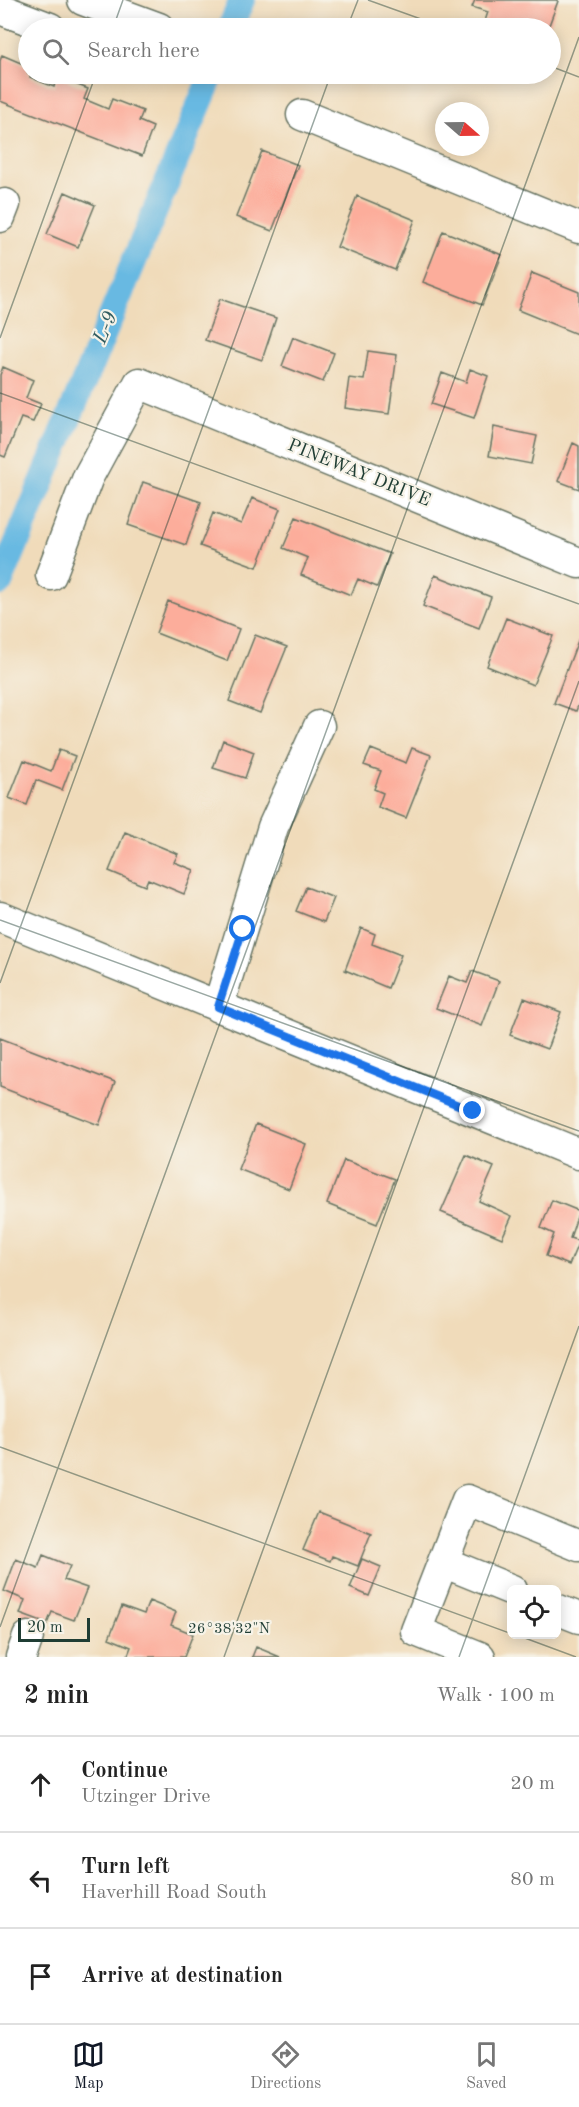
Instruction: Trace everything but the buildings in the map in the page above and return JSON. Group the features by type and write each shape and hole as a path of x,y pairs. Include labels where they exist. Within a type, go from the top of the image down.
{"street":[{"path":"83,0 132,18"},
{"path":"0,9 24,18"},
{"path":"302,114 579,228"},
{"name":"PINEWAY DRIVE","path":"51,575 88,477 139,383 579,563"},
{"path":"218,1007 273,827 319,726"},
{"path":"0,917 579,1154"},
{"path":"480,1657 417,1631 467,1500 579,1546"},
{"path":"443,1563 507,1588"},
{"path":"561,1611 579,1618"}],"waterway":[{"name":"L-9","path":"234,18 242,0"},
{"name":"L-9","path":"0,583 208,84"}],"route":[{"path":"243,929 218,1007 473,1111"}]}
